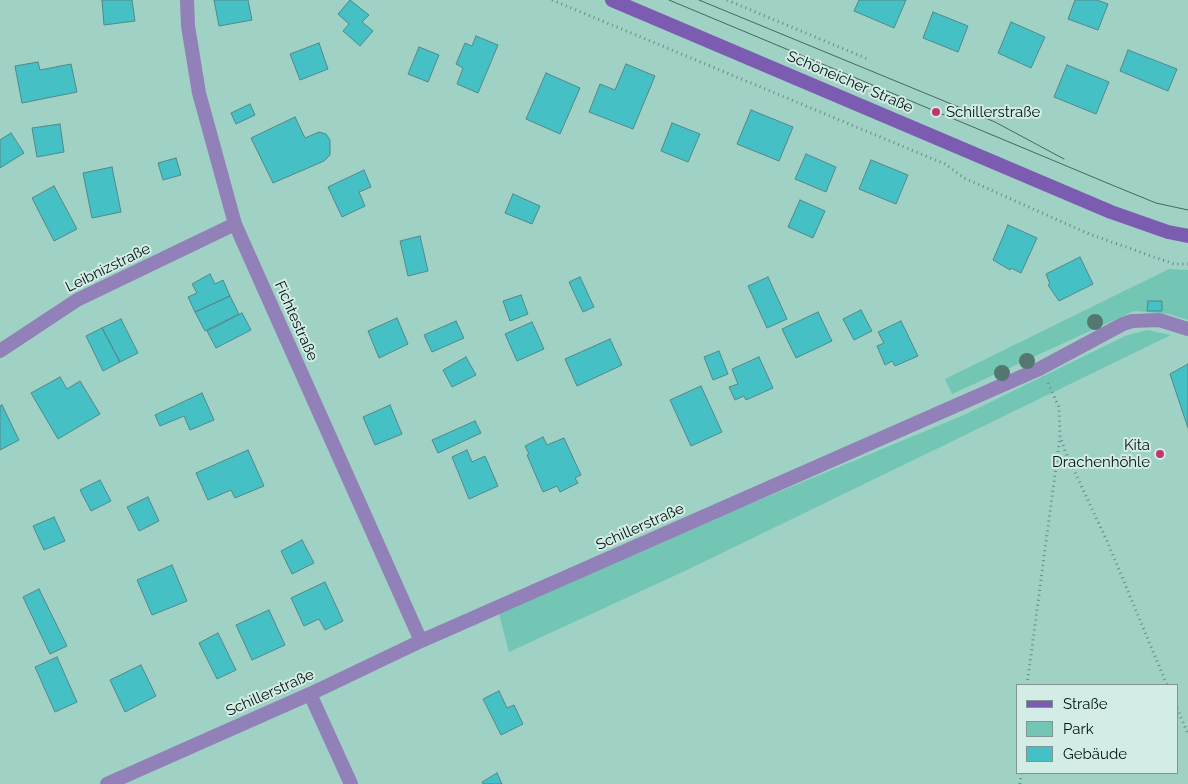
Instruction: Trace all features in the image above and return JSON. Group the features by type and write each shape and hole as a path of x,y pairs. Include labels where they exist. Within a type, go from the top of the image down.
{"main road":[{"name":"Schöneicher Straße","path":"612,0 636,4 1112,212 1168,232 1188,236"}],"street":[{"name":"Fichtestraße","path":"187,0 188,26 199,93 235,224 421,641"},
{"name":"Leibnizstraße","path":"0,350 77,300 235,224"},
{"name":"Schillerstraße","path":"106,784 310,694 421,641 1039,369 1132,321 1159,320 1188,330"},
{"path":"310,694 351,784"}],"path":[{"path":"552,0 945,164 964,178 1089,234 1174,264 1188,264"},
{"path":"727,0 870,60"},
{"path":"1027,684 1060,436 1059,407 1052,390 1039,369"},
{"path":"1060,436 1167,684"},
{"path":"1178,710 1188,734"}],"green space":[{"path":"1169,269 1188,270 1188,320 1169,314 1134,311 952,394 945,379"},
{"path":"1147,330 1171,335 689,569 509,652 499,614 668,538 964,415 1125,336"}],"building":[{"path":"102,0 132,0 135,21 104,25"},
{"path":"214,0 248,0 252,20 219,26"},
{"path":"350,0 369,15 362,22 373,31 360,46 343,31 349,24 338,14"},
{"path":"859,0 906,0 894,28 854,11"},
{"path":"1075,0 1097,0 1108,4 1098,30 1068,19"},
{"path":"933,12 968,26 958,52 923,38"},
{"path":"1011,22 1045,37 1031,68 998,53"},
{"path":"476,36 498,45 478,93 457,84 463,68 456,64 465,43 472,46"},
{"path":"319,43 328,69 300,80 290,54"},
{"path":"419,47 439,55 428,82 408,74"},
{"path":"1128,50 1177,69 1168,91 1120,71"},
{"path":"38,62 40,70 71,64 77,92 22,103 15,66"},
{"path":"626,64 655,76 633,129 589,112 600,84 615,90"},
{"path":"1067,65 1109,82 1096,114 1054,97"},
{"path":"546,73 580,88 560,134 526,119"},
{"path":"250,104 255,115 236,124 231,113"},
{"path":"751,110 793,127 779,161 737,144"},
{"path":"295,117 305,138 319,132 326,134 330,140 330,155 324,161 273,183 251,138"},
{"path":"672,123 700,134 688,162 661,151"},
{"path":"60,124 64,152 37,157 32,128"},
{"path":"11,133 24,153 0,168 0,140"},
{"path":"806,154 836,167 826,192 795,179"},
{"path":"176,158 181,175 163,180 158,163"},
{"path":"871,160 908,175 896,204 859,189"},
{"path":"112,167 121,212 92,218 83,173"},
{"path":"364,170 371,187 359,192 365,206 342,217 328,187"},
{"path":"54,186 77,229 54,241 32,198"},
{"path":"513,194 540,206 532,224 505,213"},
{"path":"800,200 825,211 813,238 788,227"},
{"path":"1008,225 1037,238 1021,273 1011,268 1010,270 993,260"},
{"path":"420,236 428,271 408,276 400,241"},
{"path":"1080,257 1093,284 1059,301 1048,285 1050,284 1046,274"},
{"path":"210,274 215,284 223,280 230,296 195,312 188,297 197,293 192,284"},
{"path":"580,277 594,307 583,312 569,282"},
{"path":"768,277 787,319 767,328 748,286"},
{"path":"521,295 528,314 510,321 503,301"},
{"path":"230,296 239,314 205,331 195,312"},
{"path":"1148,301 1162,301 1162,311 1147,311"},
{"path":"861,310 872,331 854,340 843,319"},
{"path":"818,312 832,341 796,358 782,329"},
{"path":"242,313 251,330 216,348 207,331"},
{"path":"397,318 408,344 379,358 368,331"},
{"path":"121,319 138,353 120,362 102,328"},
{"path":"456,321 464,338 432,352 424,335"},
{"path":"901,321 918,356 895,366 892,361 885,365 877,346 884,343 878,332"},
{"path":"532,322 544,349 517,361 505,334"},
{"path":"102,328 120,362 103,371 86,336"},
{"path":"610,339 622,365 577,386 565,359"},
{"path":"719,351 728,374 713,380 704,357"},
{"path":"466,357 476,375 452,387 443,370"},
{"path":"759,357 773,388 746,400 744,396 735,400 729,387 738,384 732,369"},
{"path":"1188,364 1188,428 1170,374"},
{"path":"60,377 67,389 80,381 100,414 58,439 31,393"},
{"path":"701,386 722,432 691,446 670,400"},
{"path":"202,393 214,420 190,430 184,416 160,426 155,415"},
{"path":"2,405 19,440 0,450 0,406"},
{"path":"390,405 402,434 375,445 363,417"},
{"path":"475,421 481,433 438,453 432,440"},
{"path":"543,437 547,445 564,438 581,475 575,478 578,483 560,492 557,486 543,492 525,446"},
{"path":"248,450 264,486 235,498 231,490 208,500 196,473"},
{"path":"467,450 472,462 485,456 498,486 469,499 452,457"},
{"path":"100,480 111,501 91,511 80,490"},
{"path":"148,497 159,521 139,531 127,507"},
{"path":"54,517 65,541 44,550 33,526"},
{"path":"302,540 314,563 292,574 281,551"},
{"path":"172,565 187,601 152,615 137,580"},
{"path":"325,582 343,621 325,630 319,619 304,626 291,598"},
{"path":"39,589 67,646 50,654 23,597"},
{"path":"269,610 285,645 252,660 236,625"},
{"path":"218,633 236,670 217,679 199,643"},
{"path":"57,657 77,702 55,712 35,667"},
{"path":"141,665 156,696 125,712 110,680"},
{"path":"499,691 507,708 514,705 523,724 501,735 483,699"},
{"path":"497,773 502,784 483,784 482,782"}],"tram line":[{"path":"669,0 1156,203 1188,210"},
{"path":"699,0 995,122 1064,159"}],"place":[{"name":"Schillerstraße","path":"936,112"},
{"name":"Kita Drachenhöhle","path":"1160,454"}]}
